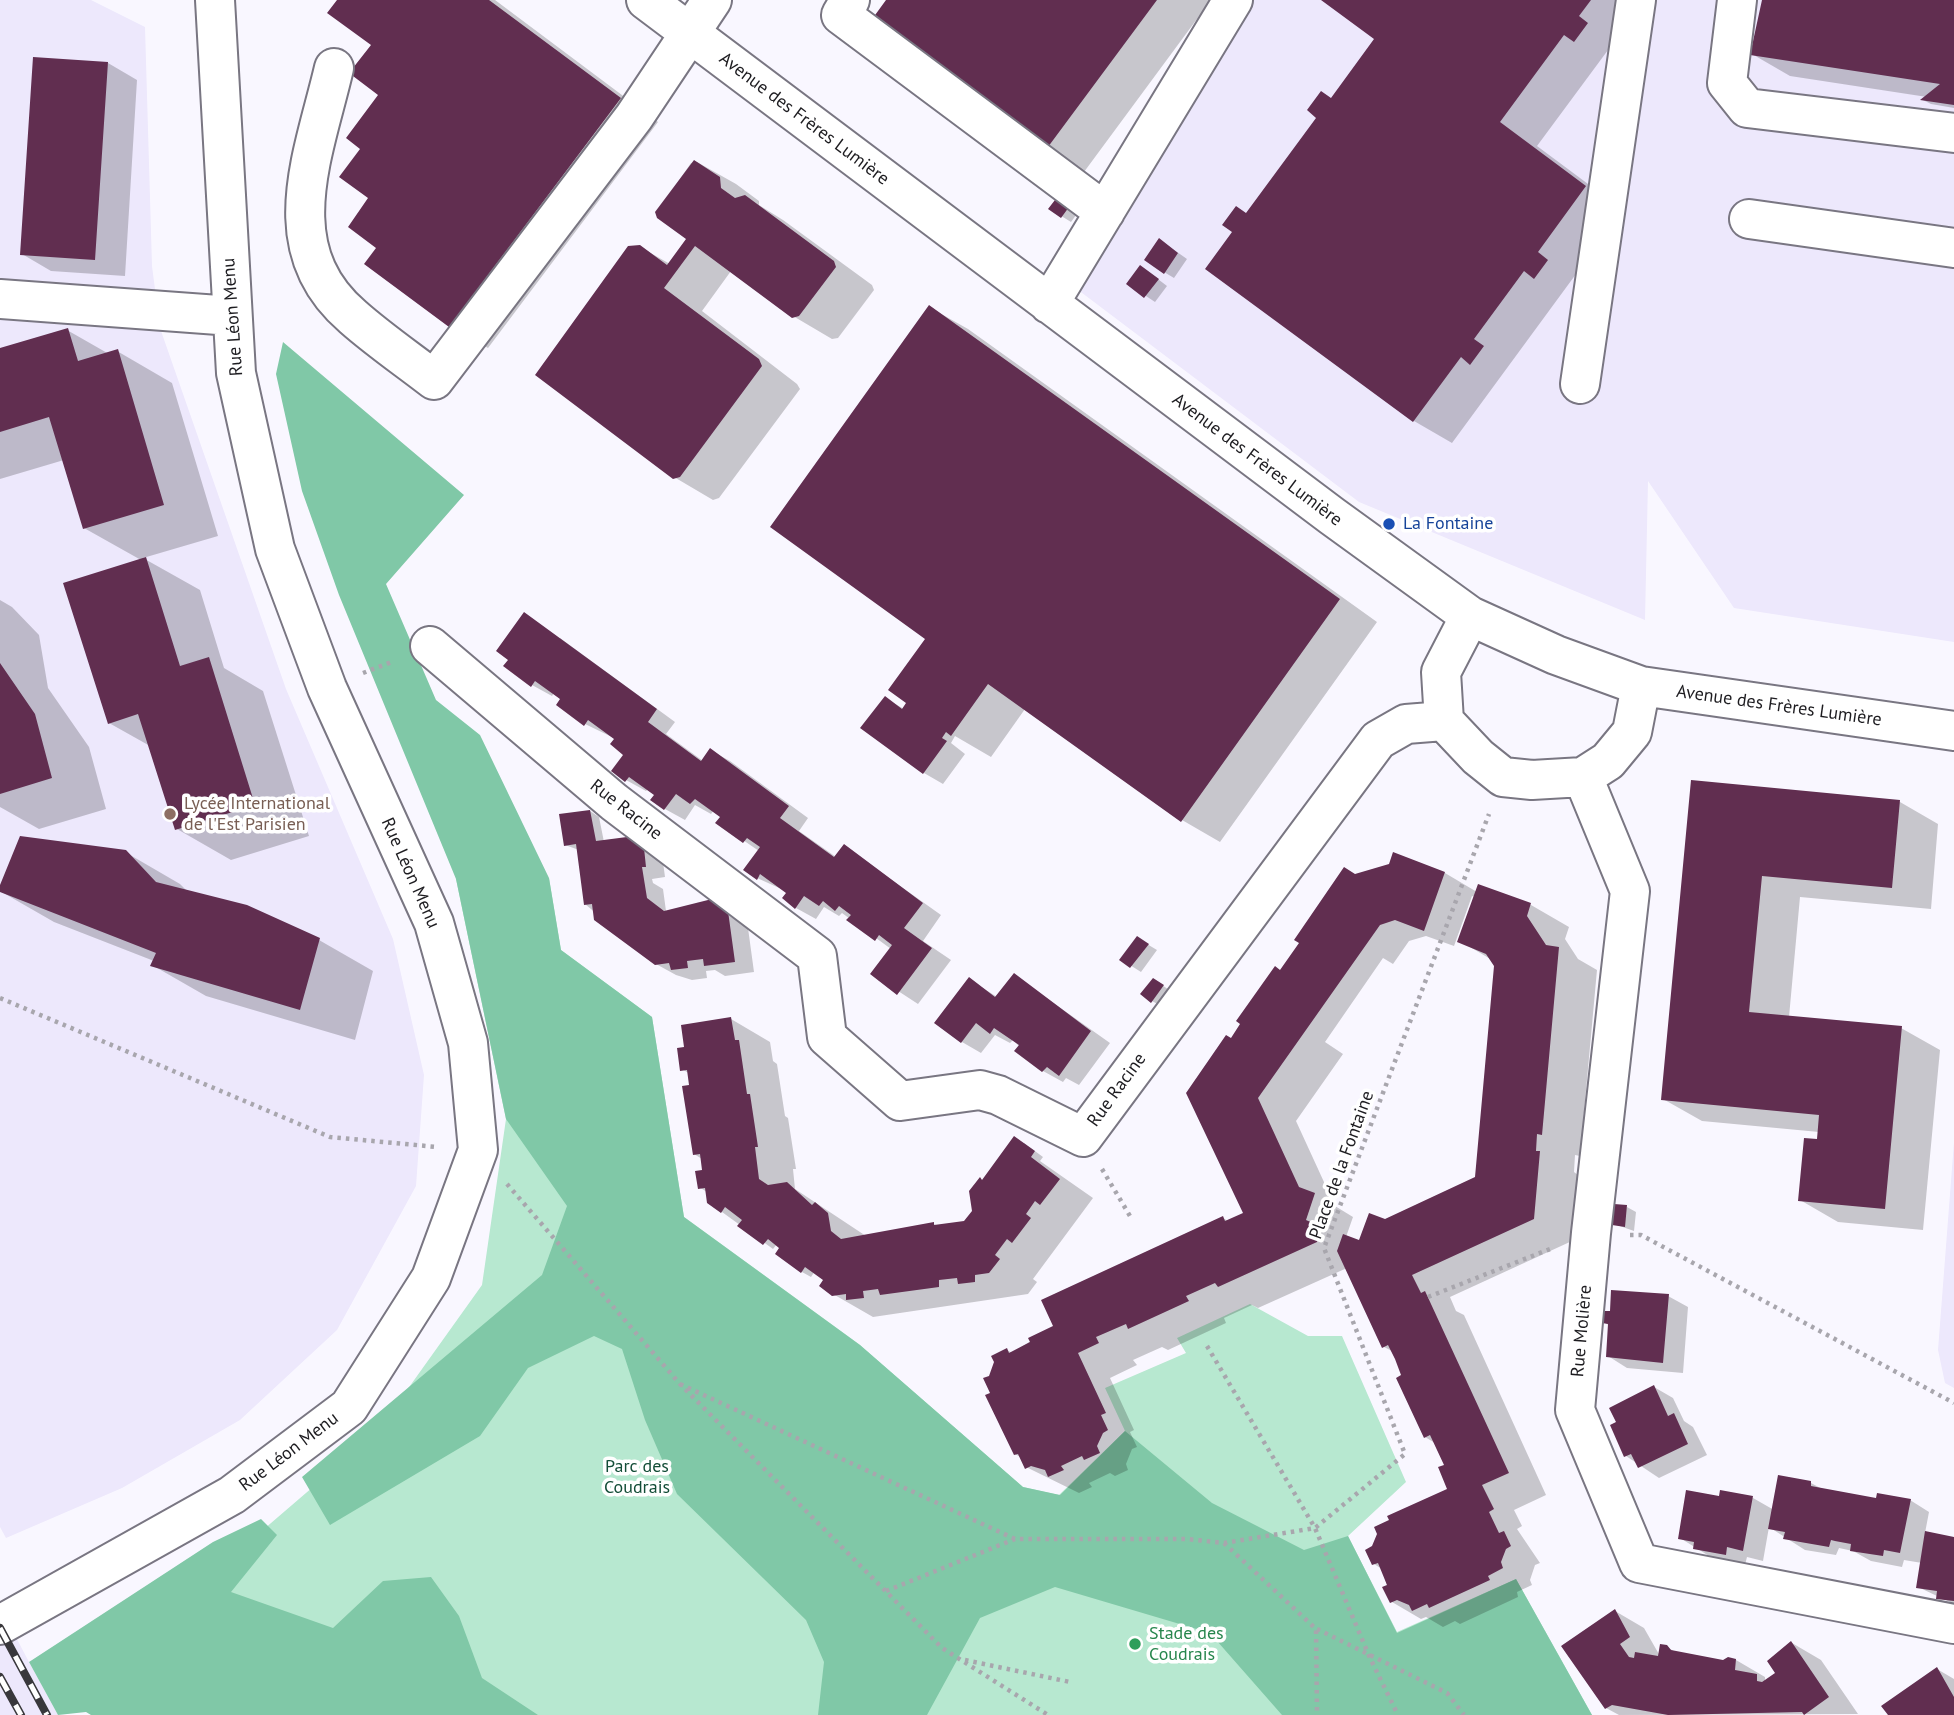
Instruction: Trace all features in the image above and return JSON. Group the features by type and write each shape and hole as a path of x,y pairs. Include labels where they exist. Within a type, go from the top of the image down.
{"street":[{"name":"Rue Léon Menu","path":"0,1625 232,1495 349,1407 431,1278 478,1150 468,1043 434,923 327,688 275,549 236,373 215,0"},
{"name":"Avenue des Frères Lumière","path":"646,0 1049,304 1470,616 1556,655 1641,686 1954,731"},
{"path":"334,68 305,190 306,242 320,278 351,316 434,380 635,117 712,0"},
{"path":"850,0 841,15 1105,212"},
{"path":"1049,304 1233,0"},
{"path":"1580,384 1636,0"},
{"path":"1737,0 1727,83 1747,108 1954,133"},
{"path":"1749,219 1954,248"},
{"path":"0,299 232,316"},
{"path":"1470,616 1441,672 1444,721 1478,757 1503,777 1532,780 1583,777 1608,761 1632,732 1641,686"},
{"name":"Rue Racine","path":"430,646 614,802 817,956 827,1037 900,1101 980,1090 999,1095 1083,1137 1378,740 1406,724 1444,721"},
{"name":"Rue Molière","path":"1583,777 1630,891 1591,1233 1575,1410 1639,1563 1954,1624"}],"path":[{"path":"327,688 430,646"},
{"name":"Place de la Fontaine","path":"1315,1528 1405,1454 1324,1248 1503,777"},
{"path":"0,998 330,1137 478,1150 680,1384 942,1648 1048,1715"},
{"path":"1083,1137 1130,1216"},
{"path":"1428,1297 1591,1233 1641,1235 1954,1403"},
{"path":"1207,1346 1315,1528 1370,1658 1398,1715"},
{"path":"680,1384 1015,1539"},
{"path":"886,1591 1015,1539 1186,1538 1224,1543 1315,1528"},
{"path":"1224,1543 1316,1629 1370,1658 1447,1693 1464,1715"},
{"path":"1316,1629 1317,1715"},
{"path":"960,1659 1070,1682"}],"shaded area":[{"name":"Lycée International de l'Est Parisien","path":"0,0 91,0 145,27 152,266 160,328 286,689 393,939 424,1075 416,1186 337,1330 240,1420 122,1488 6,1538 0,1527"},
{"path":"1210,0 1954,0 1954,642 1734,608 1648,481 1645,620 1359,502 1049,268"},
{"path":"1954,1142 1954,1388 1945,1383 1938,1350"},
{"path":"0,1607 29,1662 58,1715 0,1715"}],"green space":[{"path":"283,342 464,495 386,584 436,700 480,735 549,878 561,950 652,1017 684,1217 860,1345 1023,1487 1060,1495 1125,1431 1212,1503 1304,1550 1348,1536 1397,1633 1516,1579 1592,1715 1282,1715 1210,1633 1055,1587 980,1618 927,1715 818,1715 824,1662 806,1620 677,1494 645,1420 622,1349 594,1336 528,1368 480,1436 330,1525 302,1477 542,1275 567,1206 506,1119 456,879 339,595 302,491 276,374"},
{"name":"Parc des Coudrais","path":"549,878 561,950 652,1017 684,1217 860,1345 1023,1487 1059,1495 1125,1431 1105,1388 1186,1353 1177,1338 1250,1304 1308,1336 1342,1336 1406,1482 1348,1536 1397,1632 1516,1579 1592,1715 434,1715 207,1578 377,1432 482,1285 506,1119 456,879"},
{"path":"261,1519 277,1535 231,1592 333,1628 383,1581 431,1577 459,1616 482,1678 538,1715 91,1715 86,1712 58,1715 29,1662 213,1542"}],"building":[{"path":"337,0 489,0 621,98 449,327 364,264 376,248 348,227 368,198 339,177 360,149 346,138 378,95 349,73 371,45 327,13"},
{"path":"886,0 1157,0 1045,151 870,22"},
{"path":"1321,0 1591,0 1579,16 1588,23 1574,42 1564,35 1500,122 1586,186 1538,252 1548,260 1534,279 1524,271 1474,339 1484,346 1470,365 1461,357 1413,422 1205,269 1232,232 1222,225 1236,206 1246,213 1316,118 1307,110 1321,91 1331,98 1374,39"},
{"path":"1762,0 1954,0 1954,105 1920,100 1940,84 1750,55"},
{"path":"33,57 108,62 95,260 20,255"},
{"path":"694,160 720,177 721,188 735,198 745,195 834,261 836,267 799,316 792,318 695,246 664,288 759,359 762,366 680,477 673,479 535,375 628,246 640,245 667,265 686,239 657,218 655,212"},
{"path":"1065,187 1077,196 1061,218 1048,209"},
{"path":"1159,238 1178,253 1164,274 1144,260"},
{"path":"1140,265 1159,279 1144,298 1126,284"},
{"path":"929,305 1340,599 1181,822 988,684 951,736 946,732 942,738 947,741 923,774 860,728 885,696 902,709 906,703 888,690 925,639 770,527"},
{"path":"68,328 78,361 118,349 164,505 83,529 49,417 0,432 0,348"},
{"path":"146,557 180,666 209,657 255,805 175,830 138,714 108,724 63,583"},
{"path":"524,612 657,709 648,722 701,761 710,748 789,806 780,818 834,857 844,844 923,903 904,928 932,948 897,995 870,974 892,945 879,935 875,941 846,920 851,915 839,906 835,911 823,901 819,906 804,896 795,909 782,898 786,893 760,874 757,880 743,870 760,847 747,838 743,843 715,823 720,817 695,799 690,804 676,794 664,810 650,800 654,795 629,777 625,782 611,771 623,755 610,744 614,739 588,720 584,726 556,705 560,699 535,681 531,687 503,666 508,660 496,651"},
{"path":"0,663 35,714 52,778 0,794"},
{"path":"1691,780 1900,800 1892,888 1762,876 1749,1012 1902,1026 1885,1209 1798,1201 1804,1138 1817,1139 1819,1115 1661,1100"},
{"path":"590,810 596,841 627,837 644,848 646,867 642,867 647,898 664,911 712,899 728,911 735,962 704,966 703,959 687,961 688,968 671,970 669,963 655,965 594,920 592,904 584,905 576,844 564,846 559,814"},
{"path":"20,836 126,850 156,882 247,905 320,938 300,1010 150,966 156,953 0,892 0,885"},
{"path":"1393,852 1445,872 1424,931 1395,920 1380,925 1258,1098 1299,1187 1315,1193 1306,1220 1322,1227 1317,1242 1218,1287 1215,1283 1186,1296 1189,1301 1128,1329 1126,1324 1096,1337 1099,1343 1078,1353 1106,1413 1101,1415 1108,1430 1103,1433 1097,1446 1100,1453 1084,1460 1082,1456 1061,1466 1064,1470 1048,1477 1045,1470 1031,1466 1025,1469 1018,1454 1014,1455 985,1395 990,1393 983,1378 989,1376 994,1362 991,1356 1007,1348 1009,1353 1030,1342 1028,1338 1053,1326 1041,1300 1223,1216 1225,1221 1243,1213 1186,1093 1226,1035 1231,1038 1240,1024 1236,1021 1275,966 1280,970 1299,943 1294,940 1344,867 1355,874 1389,864"},
{"path":"1478,884 1531,903 1527,916 1546,945 1559,947 1542,1135 1537,1134 1536,1151 1540,1151 1534,1219 1412,1275 1421,1293 1425,1291 1509,1473 1482,1485 1494,1509 1489,1512 1499,1533 1504,1531 1511,1546 1506,1549 1501,1562 1503,1568 1488,1576 1490,1580 1429,1608 1427,1604 1412,1611 1409,1605 1397,1600 1390,1603 1382,1587 1387,1585 1378,1563 1372,1565 1365,1550 1372,1546 1377,1534 1374,1527 1389,1520 1387,1516 1447,1489 1438,1467 1444,1465 1430,1435 1424,1438 1396,1378 1401,1375 1395,1359 1388,1345 1382,1348 1337,1251 1343,1234 1359,1240 1369,1213 1385,1219 1475,1177 1494,966 1486,954 1457,942"},
{"path":"1137,936 1149,944 1130,968 1119,960"},
{"path":"1014,973 1091,1031 1059,1076 1047,1067 1042,1072 1014,1051 1019,1045 994,1028 990,1034 976,1023 961,1043 934,1023 969,977 995,997"},
{"path":"1153,978 1164,985 1151,1003 1140,994"},
{"path":"731,1017 735,1040 739,1040 747,1094 750,1094 758,1147 755,1147 759,1179 768,1185 787,1182 812,1205 815,1202 828,1213 831,1231 841,1239 934,1222 934,1225 964,1221 972,1211 969,1191 980,1177 982,1180 1014,1136 1035,1151 1031,1157 1060,1179 1040,1205 1035,1201 1026,1214 1031,1218 1012,1243 1007,1239 995,1255 1000,1259 989,1273 975,1275 975,1282 958,1284 957,1278 939,1280 939,1287 880,1295 878,1289 863,1291 864,1298 846,1300 846,1294 832,1296 819,1286 823,1280 805,1267 801,1273 775,1254 779,1248 768,1239 763,1245 737,1226 742,1220 725,1207 721,1213 707,1203 705,1188 698,1189 695,1171 702,1170 700,1154 693,1155 682,1086 689,1085 687,1070 680,1071 677,1048 684,1047 681,1025"},
{"path":"1614,1204 1627,1205 1625,1227 1612,1225"},
{"path":"1611,1290 1669,1294 1663,1363 1606,1357 1608,1324 1602,1323 1602,1317 1603,1311 1610,1311"},
{"path":"1654,1385 1668,1416 1674,1413 1688,1444 1638,1468 1631,1454 1624,1457 1610,1425 1616,1422 1609,1408"},
{"path":"1778,1475 1811,1481 1811,1486 1876,1498 1877,1493 1911,1499 1900,1553 1884,1550 1883,1556 1850,1551 1851,1544 1831,1540 1829,1547 1783,1539 1785,1532 1768,1529"},
{"path":"1686,1490 1719,1496 1720,1490 1753,1496 1743,1551 1727,1547 1726,1555 1693,1549 1694,1542 1678,1539"},
{"path":"1925,1531 1954,1537 1954,1601 1936,1599 1937,1591 1916,1588"},
{"path":"1615,1609 1630,1637 1620,1644 1629,1657 1634,1658 1635,1652 1658,1656 1660,1644 1667,1645 1671,1650 1723,1660 1728,1657 1736,1659 1735,1670 1757,1674 1757,1681 1762,1682 1775,1673 1767,1661 1791,1641 1829,1697 1804,1715 1802,1712 1668,1715 1612,1705 1605,1709 1561,1646"},
{"path":"1937,1667 1954,1697 1954,1715 1888,1715 1881,1706"}],"railway":[{"path":"0,1628 47,1715"},
{"path":"0,1677 21,1715"}],"place":[{"name":"La Fontaine","path":"1389,524"},
{"name":"Lycée International de l'Est Parisien","path":"170,814"},
{"name":"Stade des Coudrais","path":"1135,1644"}]}
